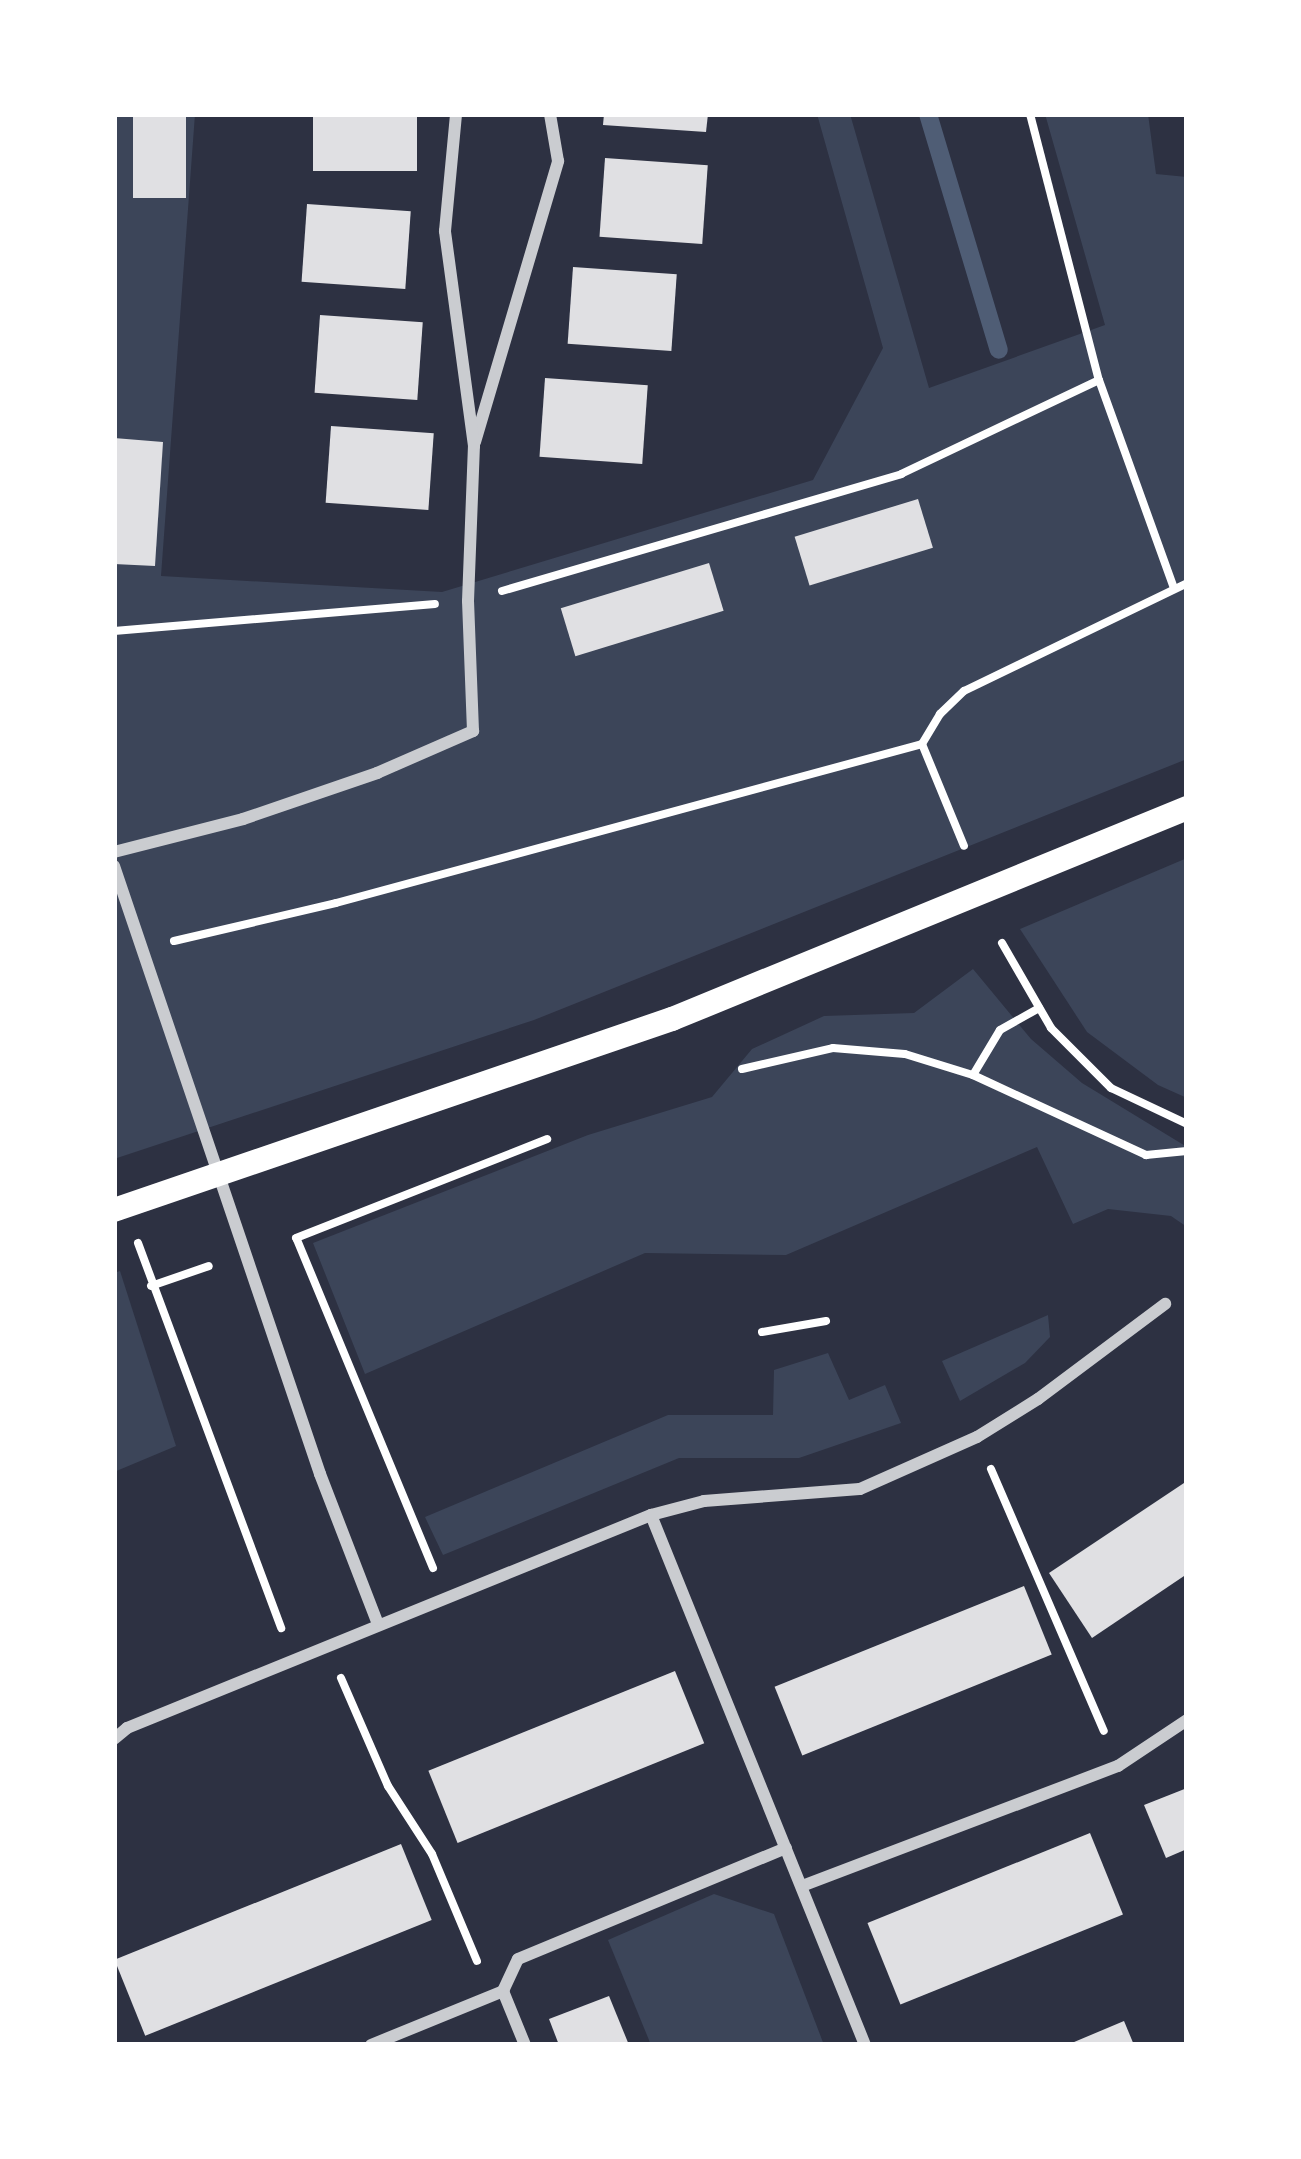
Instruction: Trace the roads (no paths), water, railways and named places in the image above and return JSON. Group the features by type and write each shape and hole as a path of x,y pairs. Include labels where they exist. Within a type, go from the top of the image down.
{"main road":[{"path":"120,1208 672,1019 1187,808"}],"street":[{"path":"114,852 243,819 377,772 473,731 468,601 474,446 445,231 456,114"},
{"path":"474,446 558,161 550,114"},
{"path":"114,866 320,1474 378,1624"},
{"path":"114,1739 127,1728 651,1514 704,1501 860,1489 977,1437 1038,1399 1165,1304"},
{"path":"651,1514 865,2045"},
{"path":"802,1886 1118,1766 1187,1720"},
{"path":"371,2045 498,1993 518,1959 544,1945 786,1848"},
{"path":"498,1993 525,2045"}],"waterway":[{"path":"928,114 999,350"}]}
